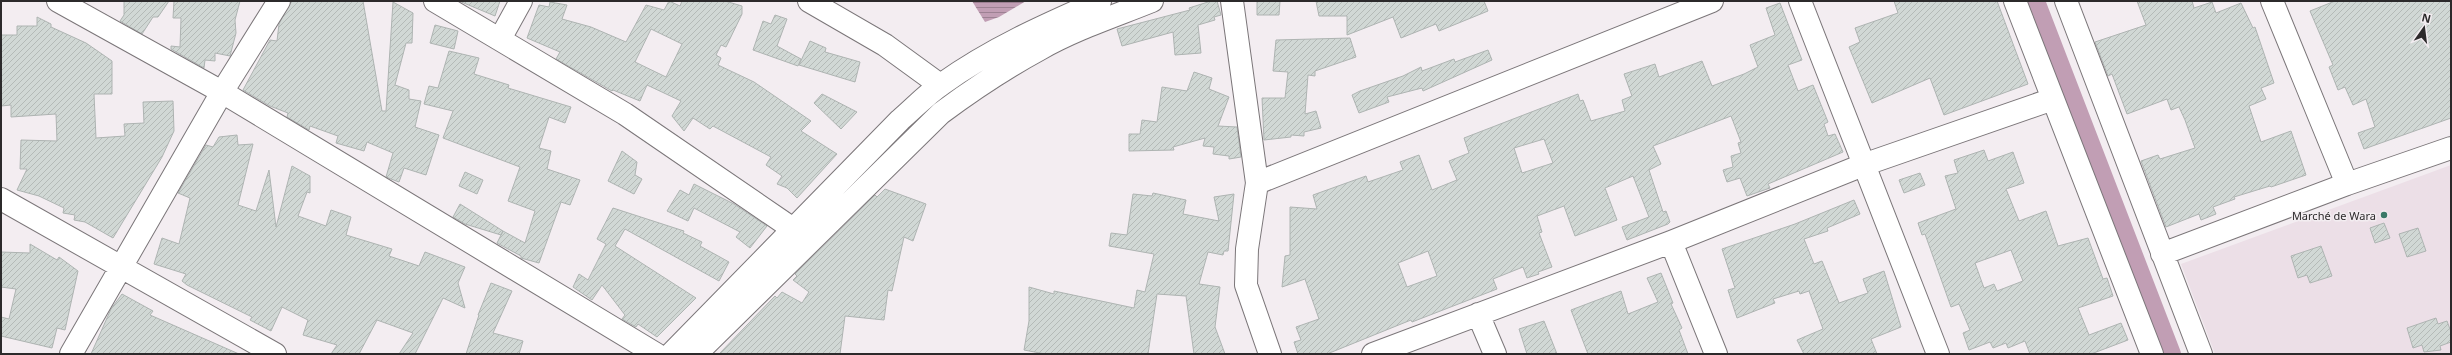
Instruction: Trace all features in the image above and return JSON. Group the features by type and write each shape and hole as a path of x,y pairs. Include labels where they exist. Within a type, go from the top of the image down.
{"street":[{"path":"58,1 222,92 656,354"},
{"path":"71,354 222,92 279,1"},
{"path":"435,1 500,38 625,114 793,229"},
{"path":"500,38 521,1"},
{"path":"809,1 885,46 940,85"},
{"path":"696,354 941,113 977,86 1041,48 1100,1"},
{"path":"671,354 900,120 940,85 968,66 1035,29 1074,22 1152,1"},
{"path":"1232,1 1257,183 1247,249 1246,285 1270,354"},
{"path":"1257,183 1712,1"},
{"path":"1800,1 1938,354"},
{"path":"2015,1 2152,354"},
{"path":"2066,1 2201,354"},
{"path":"2272,1 2347,184"},
{"path":"1373,354 1671,242 1863,165 2053,98"},
{"path":"2162,254 2347,184 2451,148"},
{"path":"1,199 122,266 275,354"},
{"path":"1671,242 1716,354"},
{"path":"1478,314 1494,354"}],"shaded area":[{"path":"972,1 1026,1 999,17 985,22"},
{"name":"Marché de Wara","path":"2451,165 2451,354 2215,354 2181,264"}],"building":[{"path":"124,1 169,1 158,17 153,17 142,34 120,21 124,15"},
{"path":"174,1 240,1 235,20 236,33 230,56 215,53 215,61 205,60 204,68 171,49 171,46 180,47 181,18 173,18"},
{"path":"291,1 363,1 382,111 386,111 393,2 413,13 412,43 406,43 395,85 409,90 409,99 421,101 415,127 439,135 426,175 404,168 399,182 386,177 393,153 367,142 364,151 336,143 338,136 310,126 309,130 287,117 288,113 270,106 243,90 270,40 277,41 279,24"},
{"path":"459,1 500,1 495,16"},
{"path":"669,1 680,6 682,1 725,1 742,6 742,14 726,47 721,45 716,55 721,58 718,65 754,82 811,121 801,131 837,154 797,198 787,188 777,184 782,176 766,165 771,157 713,126 710,129 693,118 684,131 672,116 681,101 647,85 640,101 613,90 612,91 556,59 560,52 527,38 539,5 549,7 550,2 567,5 562,19 591,27 626,42 646,5 664,10","holes":["651,29 682,44 666,77 635,62"]},
{"path":"1211,1 1217,1 1221,15 1214,17 1215,20 1198,25 1201,53 1175,55 1173,32 1122,46 1117,29 1190,10 1189,8"},
{"path":"1257,1 1280,1 1279,15 1257,15"},
{"path":"1316,1 1484,1 1488,11 1439,31 1436,24 1401,38 1393,17 1347,35 1347,16 1319,16"},
{"path":"1894,1 1997,1 2028,84 1944,115 1930,78 1872,103 1849,47 1860,42 1855,28 1898,13"},
{"path":"2137,1 2192,1 2194,8 2212,2 2216,13 2241,3 2253,28 2255,27 2274,83 2261,88 2266,99 2249,106 2261,142 2291,131 2306,175 2271,187 2270,186 2234,197 2235,199 2213,207 2216,214 2201,220 2199,214 2166,227 2141,161 2158,155 2160,159 2195,148 2185,120 2179,107 2171,110 2167,99 2127,114 2112,74 2108,76 2095,42 2146,25"},
{"path":"2335,1 2451,1 2451,118 2364,149 2358,133 2375,127 2366,99 2353,105 2345,87 2338,90 2329,67 2333,65 2310,11"},
{"path":"1780,3 1802,60 1788,65 1798,91 1813,85 1828,122 1824,124 1828,136 1835,134 1843,152 1768,184 1770,188 1747,196 1740,178 1727,182 1723,170 1733,167 1731,156 1741,153 1738,143 1741,142 1731,116 1653,146 1661,164 1649,170 1663,212 1666,211 1670,222 1668,224 1627,240 1622,227 1649,217 1633,176 1605,188 1617,220 1575,236 1564,206 1537,216 1542,232 1539,233 1552,267 1538,272 1539,274 1527,278 1523,267 1493,279 1497,289 1412,322 1411,320 1327,354 1298,354 1294,342 1301,340 1296,327 1319,319 1305,279 1282,287 1285,256 1290,255 1290,207 1317,209 1313,195 1366,176 1368,182 1403,170 1400,162 1419,155 1432,190 1457,180 1449,161 1469,153 1464,138 1578,94 1580,101 1583,100 1591,121 1625,111 1622,100 1632,96 1624,74 1655,64 1659,77 1702,61 1712,86 1744,74 1758,67 1750,45 1775,35 1766,8","holes":["1544,139 1553,163 1522,173 1514,148","1428,251 1437,276 1407,287 1398,263"]},
{"path":"775,15 787,19 777,46 801,59 798,66 753,50 763,21 771,24"},
{"path":"37,17 51,24 51,27 86,43 112,61 112,94 94,94 96,138 125,136 124,124 144,123 143,102 173,101 174,131 162,157 113,238 85,222 74,220 75,215 63,213 64,208 39,196 17,190 27,169 20,169 21,140 57,141 56,114 11,117 11,105 1,106 1,35 17,35 17,26 37,26"},
{"path":"435,25 458,31 454,49 430,43"},
{"path":"1350,38 1356,57 1315,71 1315,76 1308,75 1305,114 1316,111 1321,128 1304,132 1304,136 1291,135 1291,137 1264,140 1262,98 1285,98 1288,72 1273,71 1276,40"},
{"path":"810,41 826,48 825,52 860,62 855,82 799,65"},
{"path":"1488,50 1492,60 1423,91 1422,88 1387,97 1389,102 1359,113 1352,95 1360,91 1403,76 1421,67 1422,71 1454,59 1455,62"},
{"path":"449,51 479,58 474,74 509,85 508,88 571,107 565,123 549,117 539,148 551,151 547,169 580,180 570,205 561,202 539,263 521,258 521,256 497,243 503,231 525,243 535,211 508,201 520,167 443,138 453,111 424,104 429,86 438,88"},
{"path":"1194,72 1212,78 1209,89 1229,97 1218,126 1237,127 1241,157 1229,159 1229,156 1213,154 1214,147 1203,146 1205,138 1173,147 1174,150 1129,151 1129,134 1140,134 1142,120 1157,122 1162,87 1187,91"},
{"path":"822,94 857,112 841,129 814,103"},
{"path":"237,135 238,145 253,144 238,205 256,211 269,170 276,227 292,166 310,176 310,193 307,192 298,216 326,226 331,210 351,217 346,235 392,249 389,256 419,266 425,252 465,267 458,283 465,308 443,298 415,354 399,354 413,333 377,320 359,354 331,354 337,345 303,335 308,320 282,307 271,331 250,320 252,317 187,285 182,281 186,274 154,264 162,238 179,244 190,198 178,193 206,145 213,147 219,137"},
{"path":"1984,150 1988,161 2013,152 2024,183 2006,189 2019,221 2046,211 2058,246 2088,238 2103,279 2107,278 2113,296 2078,308 2089,335 2121,323 2128,340 2091,354 2030,354 2025,341 2008,348 2006,343 1993,348 1990,342 1969,350 1963,333 1970,330 1959,304 1951,307 1925,234 1922,235 1918,223 1956,209 1945,176 1958,173 1954,160","holes":["2011,250 2023,281 1997,291 1994,284 1984,288 1975,263"]},
{"path":"622,151 637,162 635,175 642,179 634,194 608,181"},
{"path":"465,172 483,180 477,194 459,186"},
{"path":"1920,173 1925,185 1904,193 1899,180"},
{"path":"694,184 734,204 767,226 750,248 736,237 740,232 694,208 688,221 667,211 680,190 689,195"},
{"path":"885,189 926,204 913,241 904,237 892,291 888,290 884,320 845,316 840,354 719,354 775,296 777,298 782,292 802,303 809,292 793,280 797,276 795,274 875,195 877,197"},
{"path":"1153,193 1186,200 1183,214 1219,221 1214,197 1234,194 1228,251 1224,251 1223,255 1208,252 1199,284 1220,287 1215,327 1225,354 1194,354 1186,296 1157,294 1148,354 1045,354 1024,350 1029,321 1029,287 1054,294 1054,291 1134,308 1137,290 1145,292 1154,254 1109,246 1111,233 1127,235 1133,194 1152,196"},
{"path":"1854,200 1860,214 1827,228 1828,231 1804,239 1814,264 1822,261 1839,303 1868,293 1863,279 1884,271 1901,327 1871,339 1877,354 1804,354 1797,340 1823,329 1809,291 1800,294 1799,291 1773,299 1775,303 1737,318 1728,290 1735,288 1722,249 1795,224"},
{"path":"460,204 503,231 501,235 465,224 453,217"},
{"path":"613,208 684,231 683,233 702,242 700,246 729,262 719,281 625,229 615,246 696,298 657,337 638,324 636,327 622,319 625,315 602,285 592,300 573,287 579,274 588,280 606,244 597,239"},
{"path":"2384,223 2390,238 2375,243 2370,228"},
{"path":"2418,228 2426,251 2407,257 2399,234"},
{"path":"30,244 57,260 59,257 78,271 65,330 57,328 52,348 1,336 1,317 9,319 16,289 1,287 1,252 30,253"},
{"path":"2321,246 2332,276 2310,283 2307,275 2298,278 2291,256"},
{"path":"1661,273 1673,303 1671,304 1682,328 1679,330 1688,354 1588,354 1571,310 1621,291 1628,314 1658,302 1647,278"},
{"path":"491,283 512,291 493,333 523,341 519,354 466,354 478,315"},
{"path":"122,294 153,311 150,315 239,354 91,354 111,309"},
{"path":"2436,318 2438,324 2447,321 2451,332 2451,342 2440,346 2441,350 2424,352 2422,345 2413,348 2407,328"},
{"path":"1544,321 1557,354 1527,354 1519,329"}],"waterway":[{"path":"2036,1 2172,354"}],"place":[{"name":"Marché de Wara","path":"2384,215"}]}
